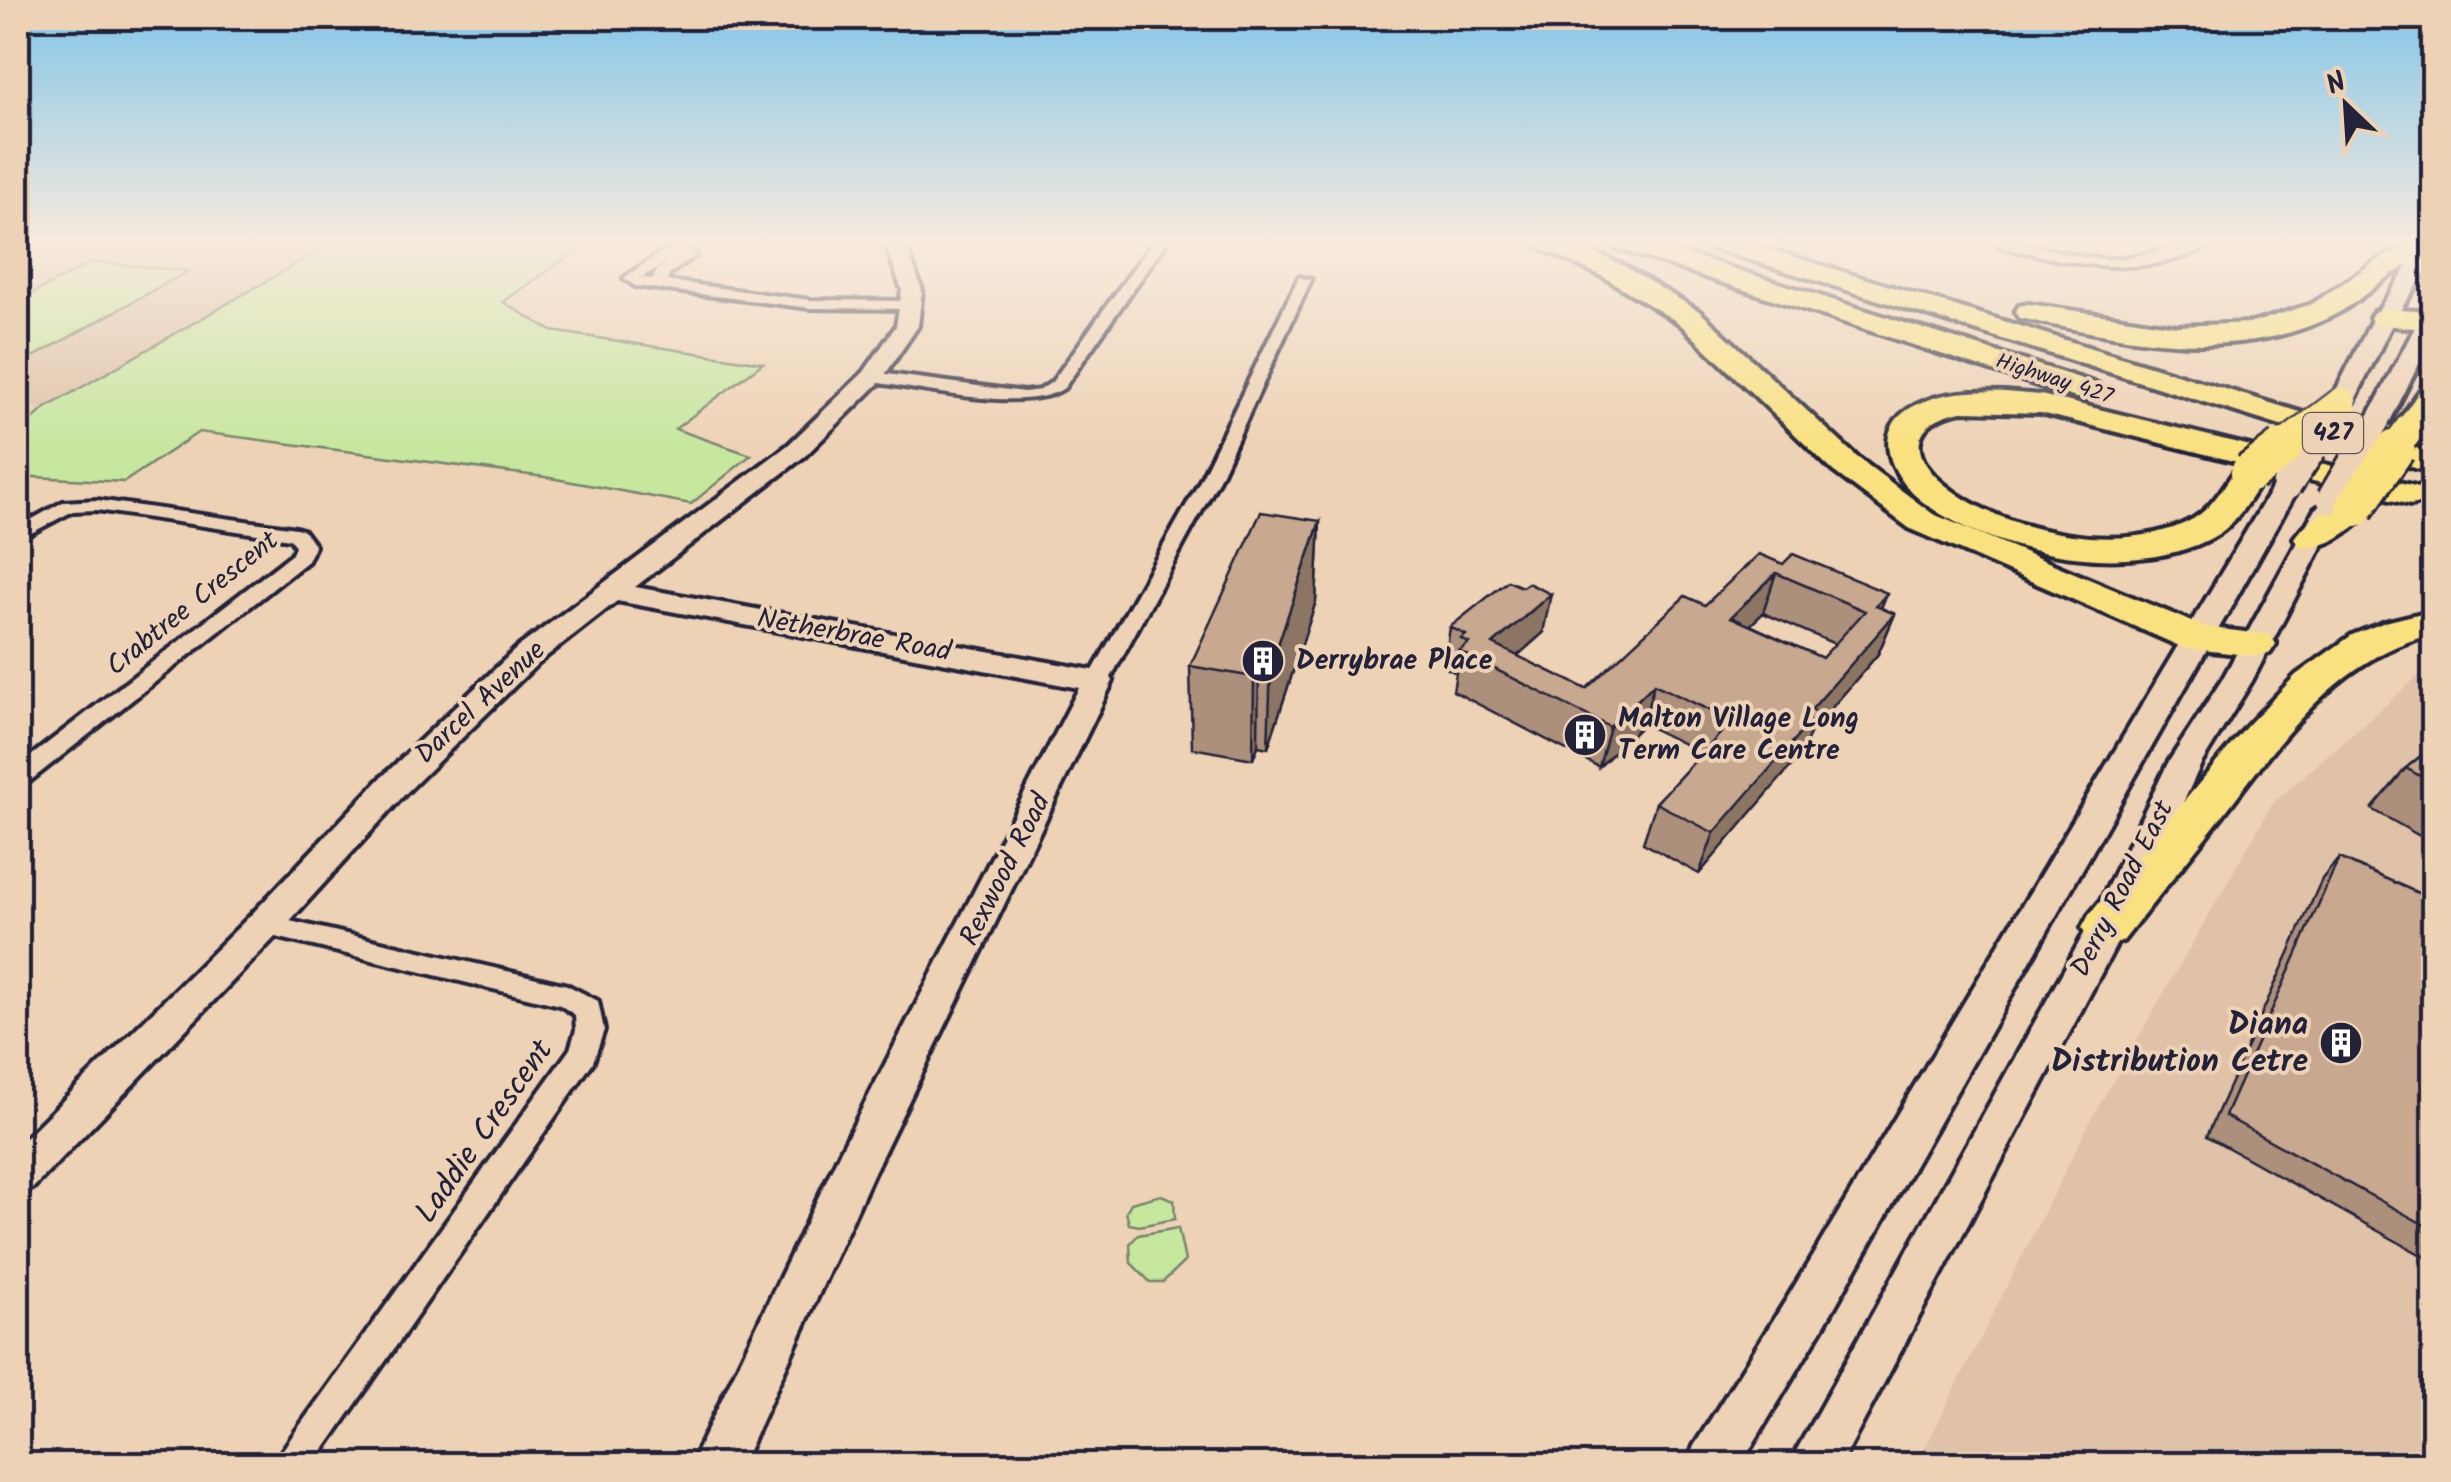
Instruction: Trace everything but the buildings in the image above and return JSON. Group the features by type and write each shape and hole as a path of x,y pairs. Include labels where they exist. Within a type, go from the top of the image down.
{"highway":[{"path":"1674,309 1845,464 1921,521 2004,560 2198,639 2256,644"},
{"name":"Highway 427","path":"1831,309 2422,499"},
{"name":"Highway 427","path":"1934,309 2434,464"},
{"path":"2018,309 2084,323 2186,334 2234,334 2294,322 2323,309"},
{"path":"2384,318 2432,318"},
{"path":"2312,538 2344,504 2394,425 2434,394"},
{"path":"2342,402 2250,473 2211,524 2194,534 2158,545 2106,548 2026,536 1958,509 1926,486 1906,465 1902,447 1906,430 1916,418 1956,402 2041,404 2422,499"},
{"path":"2232,402 2278,410 2434,454"},
{"path":"2106,928 2290,701 2364,643 2434,622"}],"main road":[{"name":"Darcel Avenue","path":"18,1174 264,925 393,786 528,655 797,450 872,376 907,326 910,309"},
{"name":"Derry Road East","path":"1712,1464 1805,1313 2287,485 2342,402 2390,309"},
{"path":"2394,425 2432,318"},
{"name":"Derry Road East","path":"1814,1464 2106,928 2185,763 2256,644 2312,538"},
{"name":"Netherbrae Road","path":"610,591 1098,681"},
{"name":"Rexwood Road","path":"716,1464 858,1160 1098,681"}],"street":[{"path":"872,376 1024,398 1045,394 1058,384 1112,309"},
{"name":"Rexwood Road","path":"1098,681 1208,482 1290,309"},
{"name":"Crabtree Crescent","path":"18,534 69,506 97,506 296,534 305,546 301,557 18,778"},
{"name":"Laddie Crescent","path":"264,925 567,996 588,1010 590,1030 584,1054 293,1464"}],"shaded area":[{"path":"18,309 218,309 44,409 18,406"},
{"path":"2430,666 2433,1464 1917,1464 2093,1116 2273,803"}],"green space":[{"path":"18,309 119,309 35,356 18,354"},
{"path":"218,309 515,309 552,331 763,363 675,429 751,455 691,504 545,477 199,432 124,482 18,476 18,433 44,409"},
{"path":"1161,1195 1174,1200 1175,1219 1139,1226 1129,1224 1126,1212 1131,1203"},
{"path":"1178,1228 1185,1261 1163,1282 1150,1282 1131,1263 1130,1244 1138,1235"}],"place":[{"name":"Derrybrae Place","path":"1263,661"},
{"name":"Malton Village Long Term Care Centre","path":"1585,735"},
{"name":"Diana Distribution Cetre","path":"2341,1043"}]}
